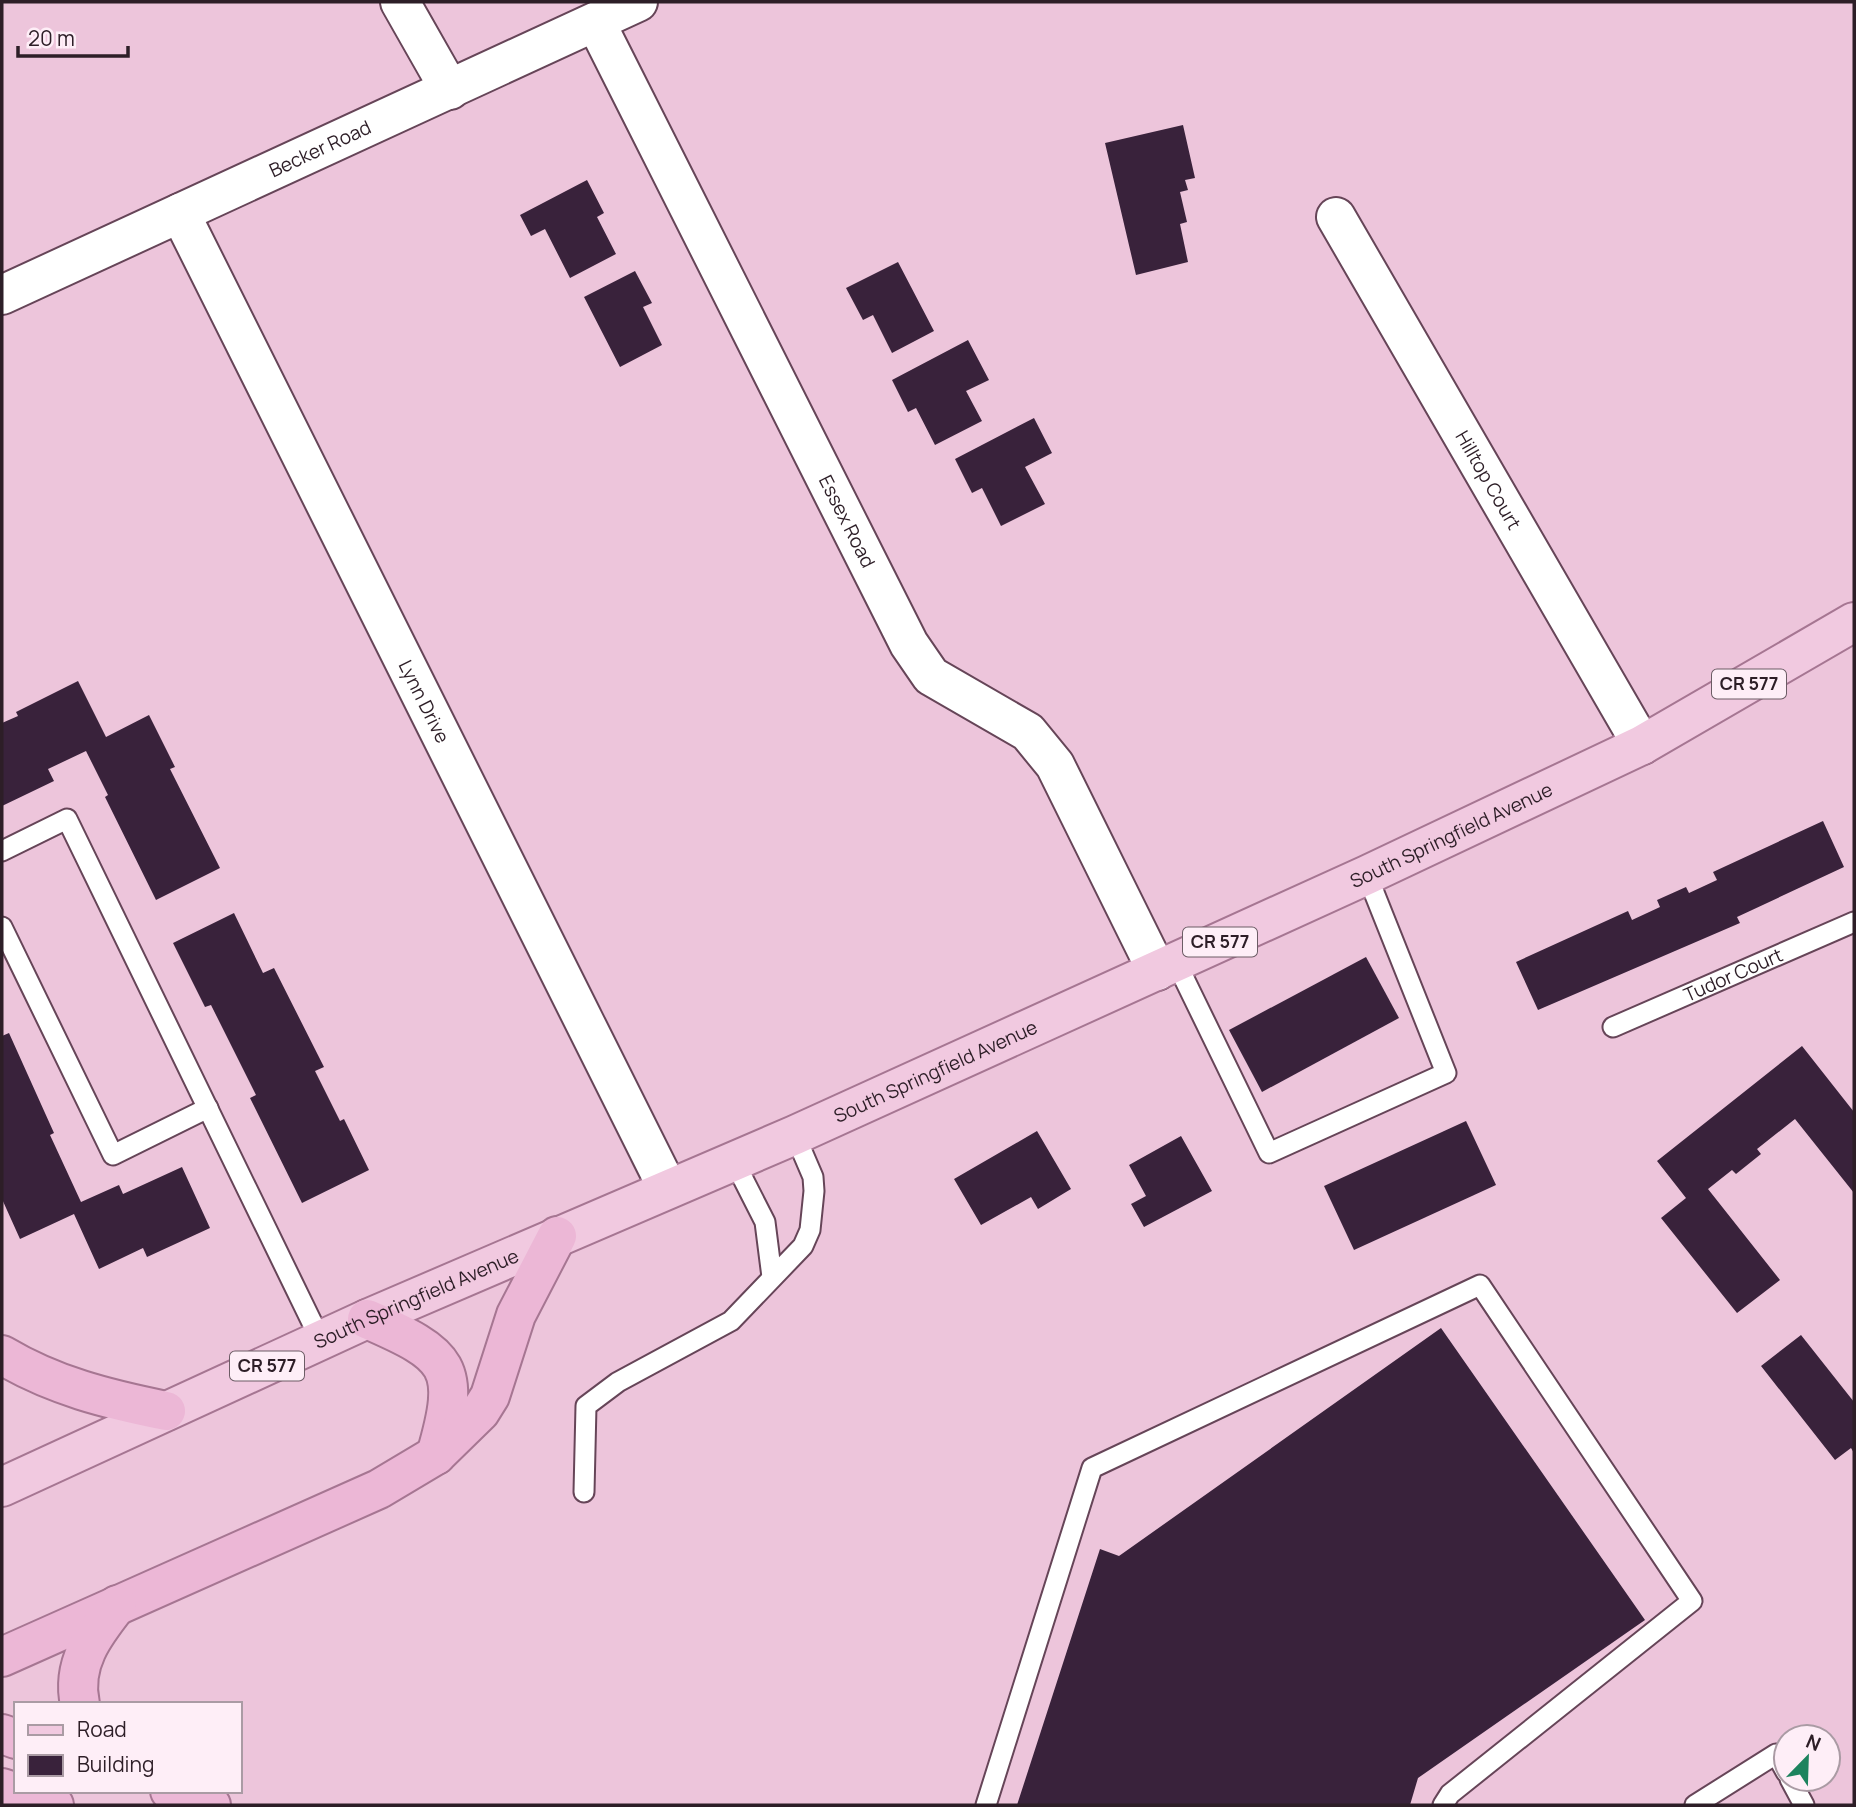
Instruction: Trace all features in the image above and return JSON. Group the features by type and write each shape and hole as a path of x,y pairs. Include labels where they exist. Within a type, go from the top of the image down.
{"highway":[{"path":"2,1657 379,1489 436,1455 480,1412 490,1396 516,1315 557,1236"},
{"path":"367,1319 410,1338 436,1357 445,1369 451,1400 436,1455"},
{"path":"2,1355 44,1379 64,1386 166,1411"},
{"path":"80,1702 78,1686 83,1656 99,1628 118,1605"},
{"path":"17,1793 54,1805"},
{"path":"176,1793 211,1805"}],"main road":[{"name":"South Springfield Avenue","path":"2,1487 367,1319 795,1135 1367,876 1642,744 1854,622"}],"street":[{"path":"400,2 450,90"},
{"name":"Becker Road","path":"2,295 638,2"},
{"name":"Essex Road","path":"596,23 909,644 931,676 1028,732 1055,765 1166,966"},
{"name":"Lynn Drive","path":"180,214 668,1189"},
{"name":"Hilltop Court","path":"1336,217 1642,744"}],"lane":[{"path":"2,850 67,819 321,1341"},
{"path":"1166,966 1269,1153 1282,1148 1446,1073 1367,876"},
{"name":"Tudor Court","path":"1613,1027 1854,922"},
{"path":"2,927 113,1155 208,1108"},
{"path":"584,1492 586,1406 618,1382 731,1321 803,1247 810,1230 813,1177 795,1135"},
{"path":"734,1161 765,1222 772,1277"},
{"path":"986,1805 1092,1468 1480,1285 1692,1601 1450,1794 1443,1805"},
{"path":"1695,1805 1772,1757"}],"building":[{"path":"1183,125 1195,178 1185,180 1188,190 1180,192 1187,222 1180,224 1188,262 1136,275 1105,143"},
{"path":"587,180 604,213 597,217 616,254 570,278 545,229 531,236 520,215"},
{"path":"898,262 934,331 892,353 873,315 863,320 846,288"},
{"path":"635,271 652,303 643,307 662,345 620,367 584,297"},
{"path":"968,340 989,380 966,391 982,421 935,445 916,408 908,412 892,380"},
{"path":"1034,418 1052,453 1025,467 1045,504 1001,526 982,488 972,493 955,459"},
{"path":"78,681 106,737 149,715 175,767 170,769 220,868 156,900 105,797 108,795 86,751 48,769 54,781 2,806 2,723 18,716 16,712"},
{"path":"1823,821 1844,867 1737,917 1740,923 1538,1010 1516,962 1628,911 1632,920 1660,907 1657,900 1686,887 1689,893 1717,880 1713,872"},
{"path":"234,913 263,973 274,968 324,1067 315,1071 340,1121 344,1119 369,1170 302,1203 250,1098 256,1095 211,1005 205,1007 173,943"},
{"path":"1366,957 1399,1018 1262,1092 1229,1030"},
{"path":"9,1033 54,1133 50,1135 81,1202 119,1185 123,1194 182,1167 210,1228 147,1257 143,1248 99,1269 74,1214 20,1239 2,1199 2,1036"},
{"path":"1802,1046 1854,1112 1854,1193 1795,1119 1757,1149 1761,1154 1736,1174 1732,1170 1708,1189 1780,1280 1737,1313 1661,1218 1686,1198 1657,1161"},
{"path":"1466,1121 1496,1185 1354,1250 1324,1186"},
{"path":"1037,1131 1071,1189 1038,1209 1031,1197 981,1225 954,1179"},
{"path":"1181,1136 1212,1191 1144,1227 1131,1204 1146,1196 1129,1165"},
{"path":"1441,1328 1645,1620 1418,1778 1410,1805 1017,1805 1100,1549 1119,1556"},
{"path":"1801,1335 1854,1402 1854,1453 1851,1448 1835,1460 1761,1366"}]}
